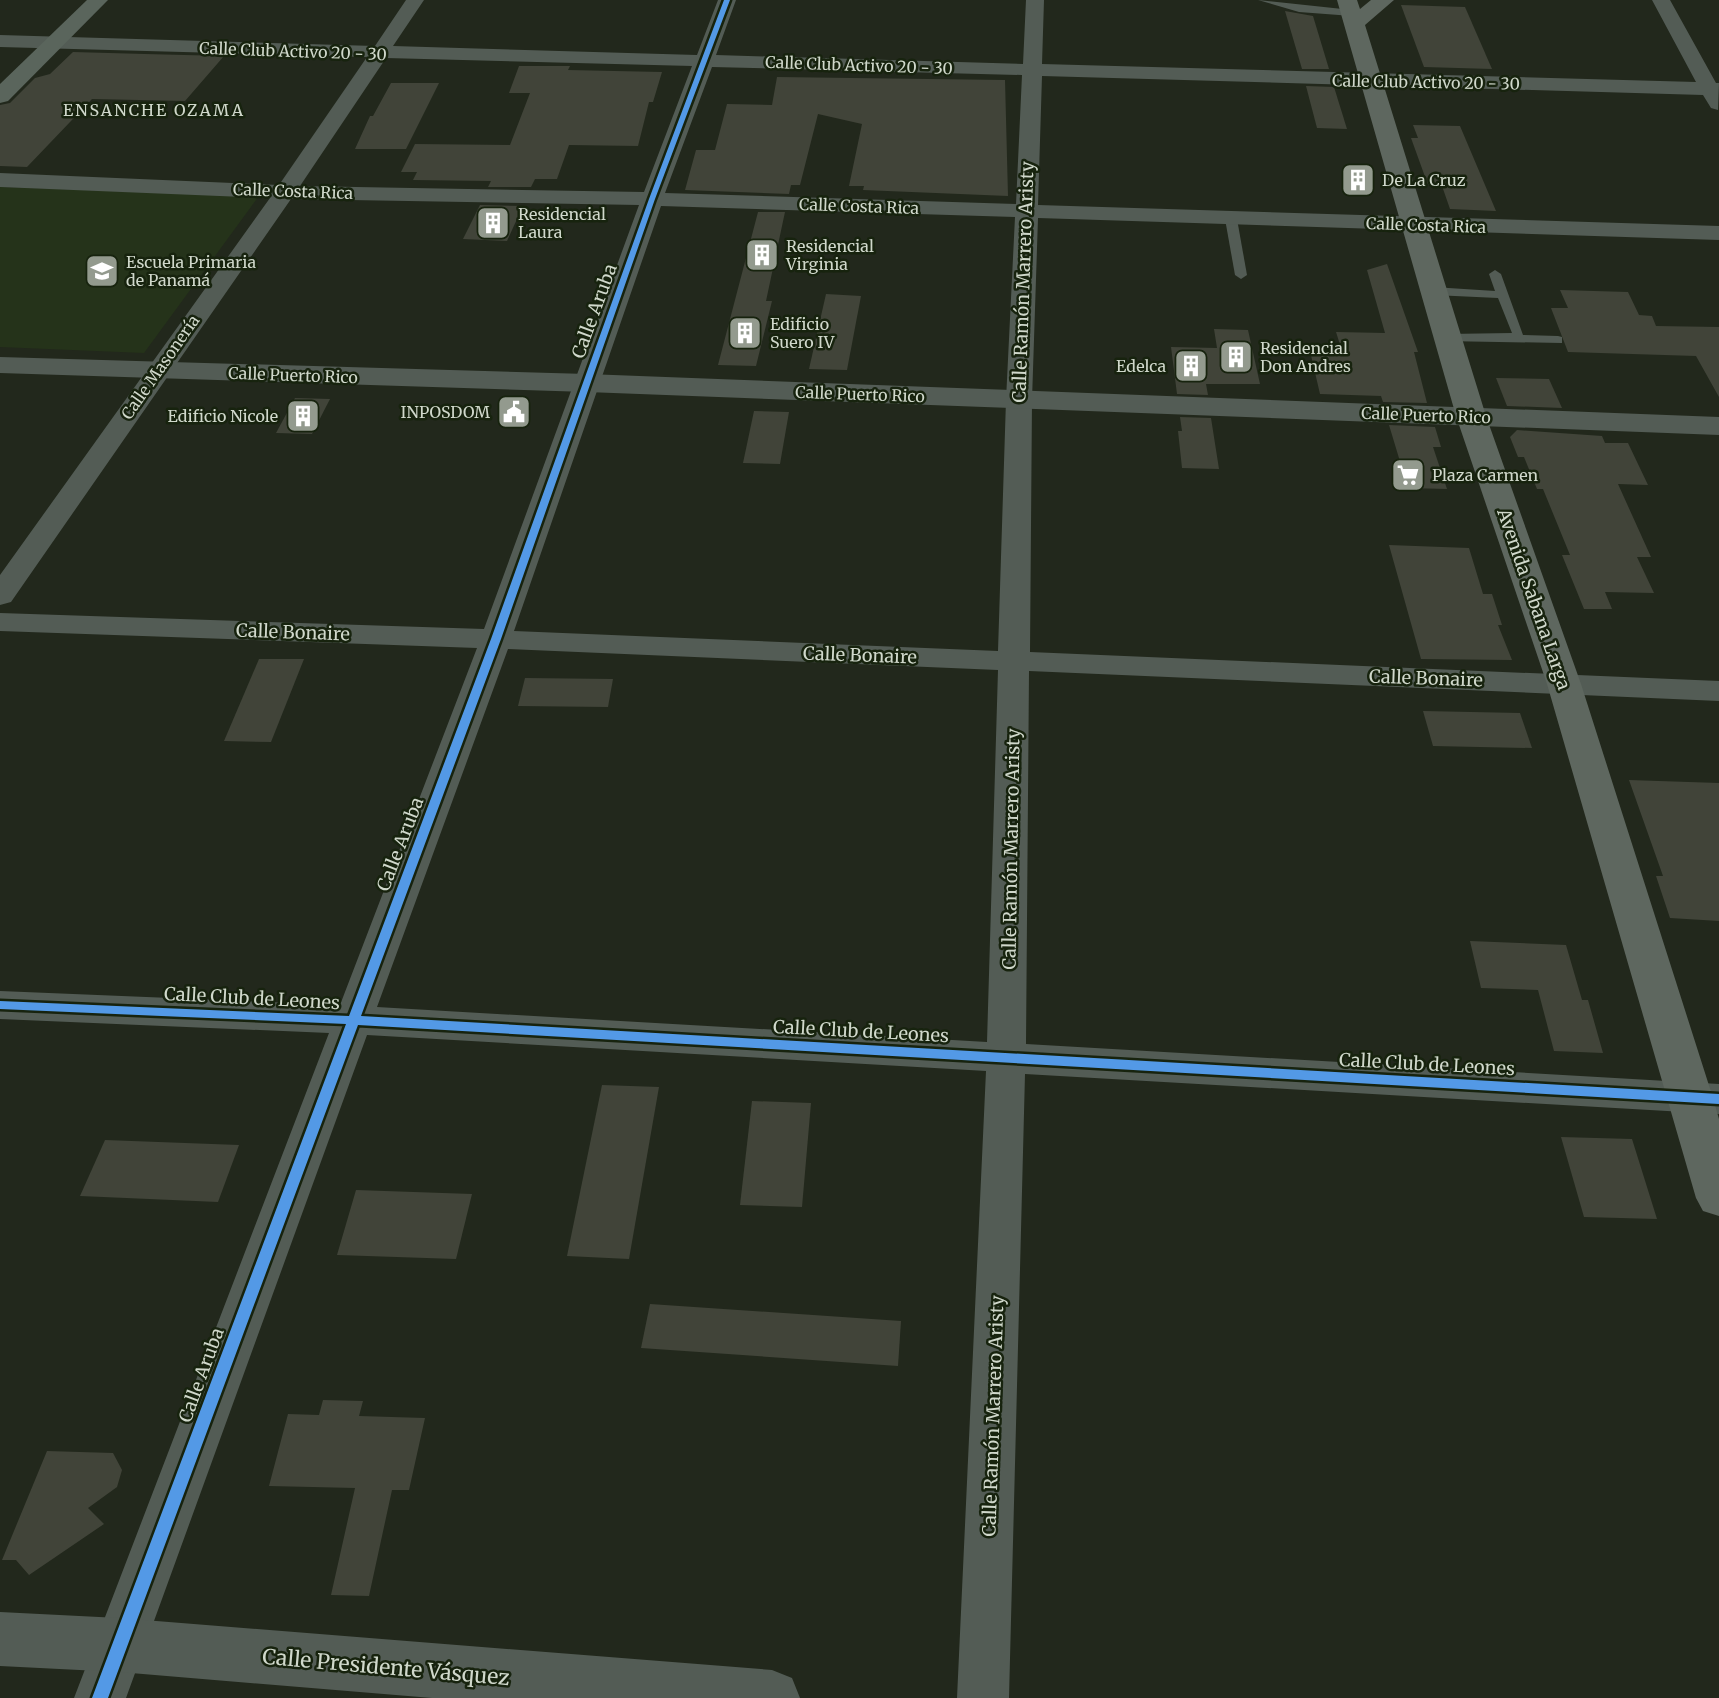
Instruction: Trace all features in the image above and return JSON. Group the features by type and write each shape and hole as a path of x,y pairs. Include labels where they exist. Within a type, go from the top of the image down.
{"main road":[{"path":"0,96 98,0"},
{"path":"1351,12 1384,0"},
{"name":"Avenida Sabana Larga","path":"1351,12 1471,416 1705,1099 1719,1198"}],"street":[{"name":"Calle Masonería","path":"0,596 156,371 285,192 415,0"},
{"name":"Calle Aruba","path":"100,1698 496,639 652,199 727,0"},
{"name":"Calle Ramón Marrero Aristy","path":"983,1698 1006,1057 1018,400 1035,0"},
{"path":"1661,0 1716,94"},
{"name":"Calle Club Activo 20 - 30","path":"0,41 376,54 1373,80 1716,94"},
{"name":"Calle Costa Rica","path":"0,180 285,192 652,199 1719,233"},
{"name":"Calle Puerto Rico","path":"0,365 587,383 1719,426"},
{"name":"Calle Bonaire","path":"0,622 496,639 1719,691"},
{"name":"Calle Club de Leones","path":"0,1004 352,1020 1705,1099"},
{"name":"Calle Presidente Vásquez","path":"0,1639 119,1645 772,1698"}],"lane":[{"path":"1263,0 1299,9 1351,12"},
{"path":"1231,219 1241,275"},
{"path":"1495,274 1518,334 1513,339"},
{"path":"1433,291 1503,295"},
{"path":"1447,338 1558,340"}],"shaded area":[{"name":"Escuela Primaria de Panamá","path":"0,187 259,196 144,353 0,347"}],"building":[{"path":"1401,5 1465,7 1492,69 1424,67"},
{"path":"1285,11 1313,16 1329,69 1302,69"},
{"path":"73,52 224,56 185,101 92,99 27,167 0,166 0,105 10,103 35,78 50,74"},
{"path":"519,66 570,66 568,70 662,72 653,102 649,102 638,146 569,145 557,179 535,179 531,187 488,187 491,181 413,180 417,172 401,172 415,144 510,145 530,93 509,93"},
{"path":"777,77 1005,80 1008,196 863,190 864,186 849,186 862,124 818,114 800,185 791,185 789,194 685,190 696,150 715,150 727,104 772,105"},
{"path":"391,83 439,83 406,149 355,149 370,116 373,116"},
{"path":"1306,86 1334,87 1347,129 1317,128"},
{"path":"1413,125 1460,126 1496,211 1450,209 1442,186 1428,185 1411,138 1418,138"},
{"name":"Residencial Laura","path":"480,205 523,206 507,241 463,239"},
{"path":"758,212 785,212 766,301 772,301 756,366 718,365"},
{"path":"1387,264 1418,352 1414,352 1427,403 1383,402 1381,396 1320,394 1310,351 1342,351 1336,332 1385,333 1367,270"},
{"path":"1560,290 1628,292 1639,315 1652,316 1656,326 1719,327 1719,397 1696,356 1568,352 1551,308 1568,308"},
{"path":"826,294 861,296 847,370 809,369"},
{"path":"1214,329 1248,330 1260,384 1206,384 1208,395 1177,394 1171,347 1217,348"},
{"path":"1496,378 1549,379 1562,408 1507,406"},
{"name":"Edificio Nicole","path":"295,398 330,399 312,434 276,433"},
{"path":"754,411 789,412 780,464 743,463"},
{"path":"1180,417 1211,418 1219,469 1182,468 1178,431 1182,431"},
{"path":"1389,425 1435,427 1441,447 1433,447 1447,489 1408,488"},
{"path":"1517,430 1602,436 1605,443 1628,443 1648,485 1618,484 1651,557 1637,557 1654,593 1605,592 1612,609 1584,609 1562,555 1570,555 1543,489 1537,489 1524,457 1518,457 1510,437"},
{"path":"1389,545 1469,548 1483,594 1492,594 1502,625 1498,625 1512,660 1421,659"},
{"path":"259,659 304,659 271,742 224,741"},
{"path":"525,678 613,679 608,707 518,706"},
{"path":"1423,711 1520,713 1532,748 1433,746"},
{"path":"1629,780 1719,783 1719,921 1670,918 1656,876 1663,876"},
{"path":"1470,941 1566,945 1582,1000 1588,1000 1603,1053 1554,1051 1538,990 1481,988"},
{"path":"602,1085 659,1087 629,1259 567,1256"},
{"path":"752,1101 811,1103 802,1207 740,1205"},
{"path":"1561,1137 1632,1139 1657,1219 1584,1217"},
{"path":"105,1140 239,1145 218,1202 80,1196"},
{"path":"356,1190 472,1194 456,1259 337,1255"},
{"path":"650,1304 901,1321 898,1366 641,1348"},
{"path":"323,1400 363,1401 359,1416 425,1418 409,1490 392,1490 369,1596 331,1595 355,1488 269,1486 288,1414 319,1415"},
{"path":"47,1451 113,1453 122,1470 117,1487 88,1508 104,1524 29,1575 16,1560 2,1560"}],"cycle path":[{"path":"100,1698 496,639 652,199 727,0"},
{"path":"0,1005 352,1020 1719,1099"}],"place":[{"name":"De La Cruz","path":"1358,180"},
{"name":"Residencial Laura","path":"493,223"},
{"name":"Residencial Virginia","path":"762,255"},
{"name":"Escuela Primaria de Panamá","path":"102,271"},
{"name":"Edificio Suero IV","path":"745,333"},
{"name":"Residencial Don Andres","path":"1236,357"},
{"name":"Edelca","path":"1191,366"},
{"name":"INPOSDOM","path":"514,412"},
{"name":"Edificio Nicole","path":"303,416"},
{"name":"Plaza Carmen","path":"1408,475"}],"district":[{"name":"ENSANCHE OZAMA","path":"154,110"}]}
